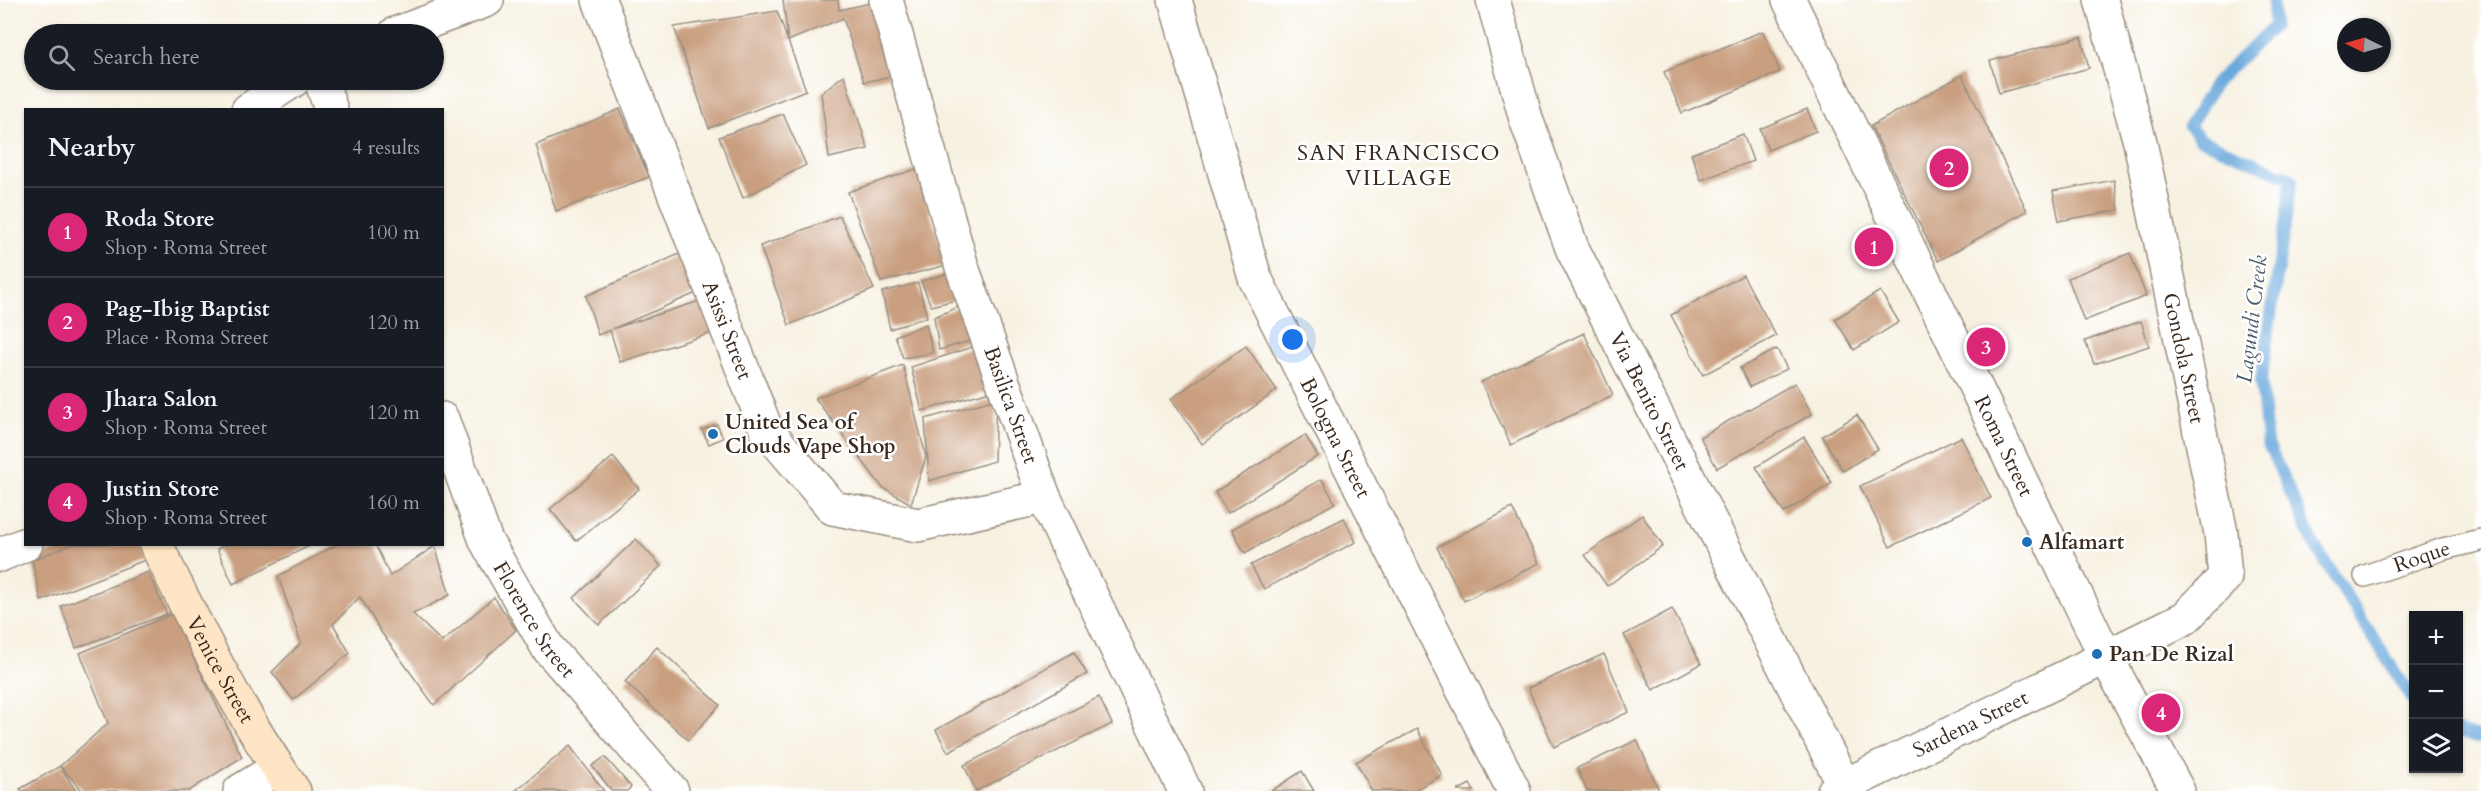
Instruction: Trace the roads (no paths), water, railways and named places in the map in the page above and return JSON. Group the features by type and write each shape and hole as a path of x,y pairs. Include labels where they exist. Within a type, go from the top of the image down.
{"street":[{"path":"422,24 487,0"},
{"name":"Asissi Street","path":"599,0 766,429 833,508 918,525 1044,497"},
{"name":"Basilica Street","path":"886,0 962,267 1044,497 1185,791"},
{"name":"Bologna Street","path":"1175,0 1255,278 1515,791"},
{"name":"Via Benito Street","path":"1493,0 1526,118 1572,248 1839,788"},
{"name":"Roma Street","path":"1789,0 2106,657 2178,791"},
{"name":"Gondola Street","path":"2101,0 2140,142 2221,533 2225,577 2185,618 2106,657"},
{"path":"251,108 279,90"},
{"path":"324,90 330,108"},
{"name":"Florence Street","path":"444,425 486,541 548,648 672,791"},
{"path":"0,555 24,545"},
{"name":"Venice Street","path":"157,546 203,640 286,780"},
{"name":"Sardena Street","path":"1839,788 2106,657"},
{"path":"240,791 286,780"}],"lane":[{"name":"Roque","path":"2365,576 2443,549 2481,540"}],"waterway":[{"name":"Lagundi Creek","path":"2273,0 2274,26 2216,82 2189,126 2200,139 2292,179 2261,380 2267,442 2315,546 2409,694"},
{"name":"Lagundi Creek","path":"2463,733 2481,738"}],"place":[{"name":"Pag-Ibig Baptist","path":"1949,168"},
{"name":"Roda Store","path":"1874,247"},
{"name":"Jhara Salon","path":"1986,347"},
{"name":"United Sea of Clouds Vape Shop","path":"713,434"},
{"name":"Alfamart","path":"2027,542"},
{"name":"Pan De Rizal","path":"2097,654"},
{"name":"Justin Store","path":"2161,713"}],"district":[{"name":"SAN FRANCISCO VILLAGE","path":"1399,164"}]}
